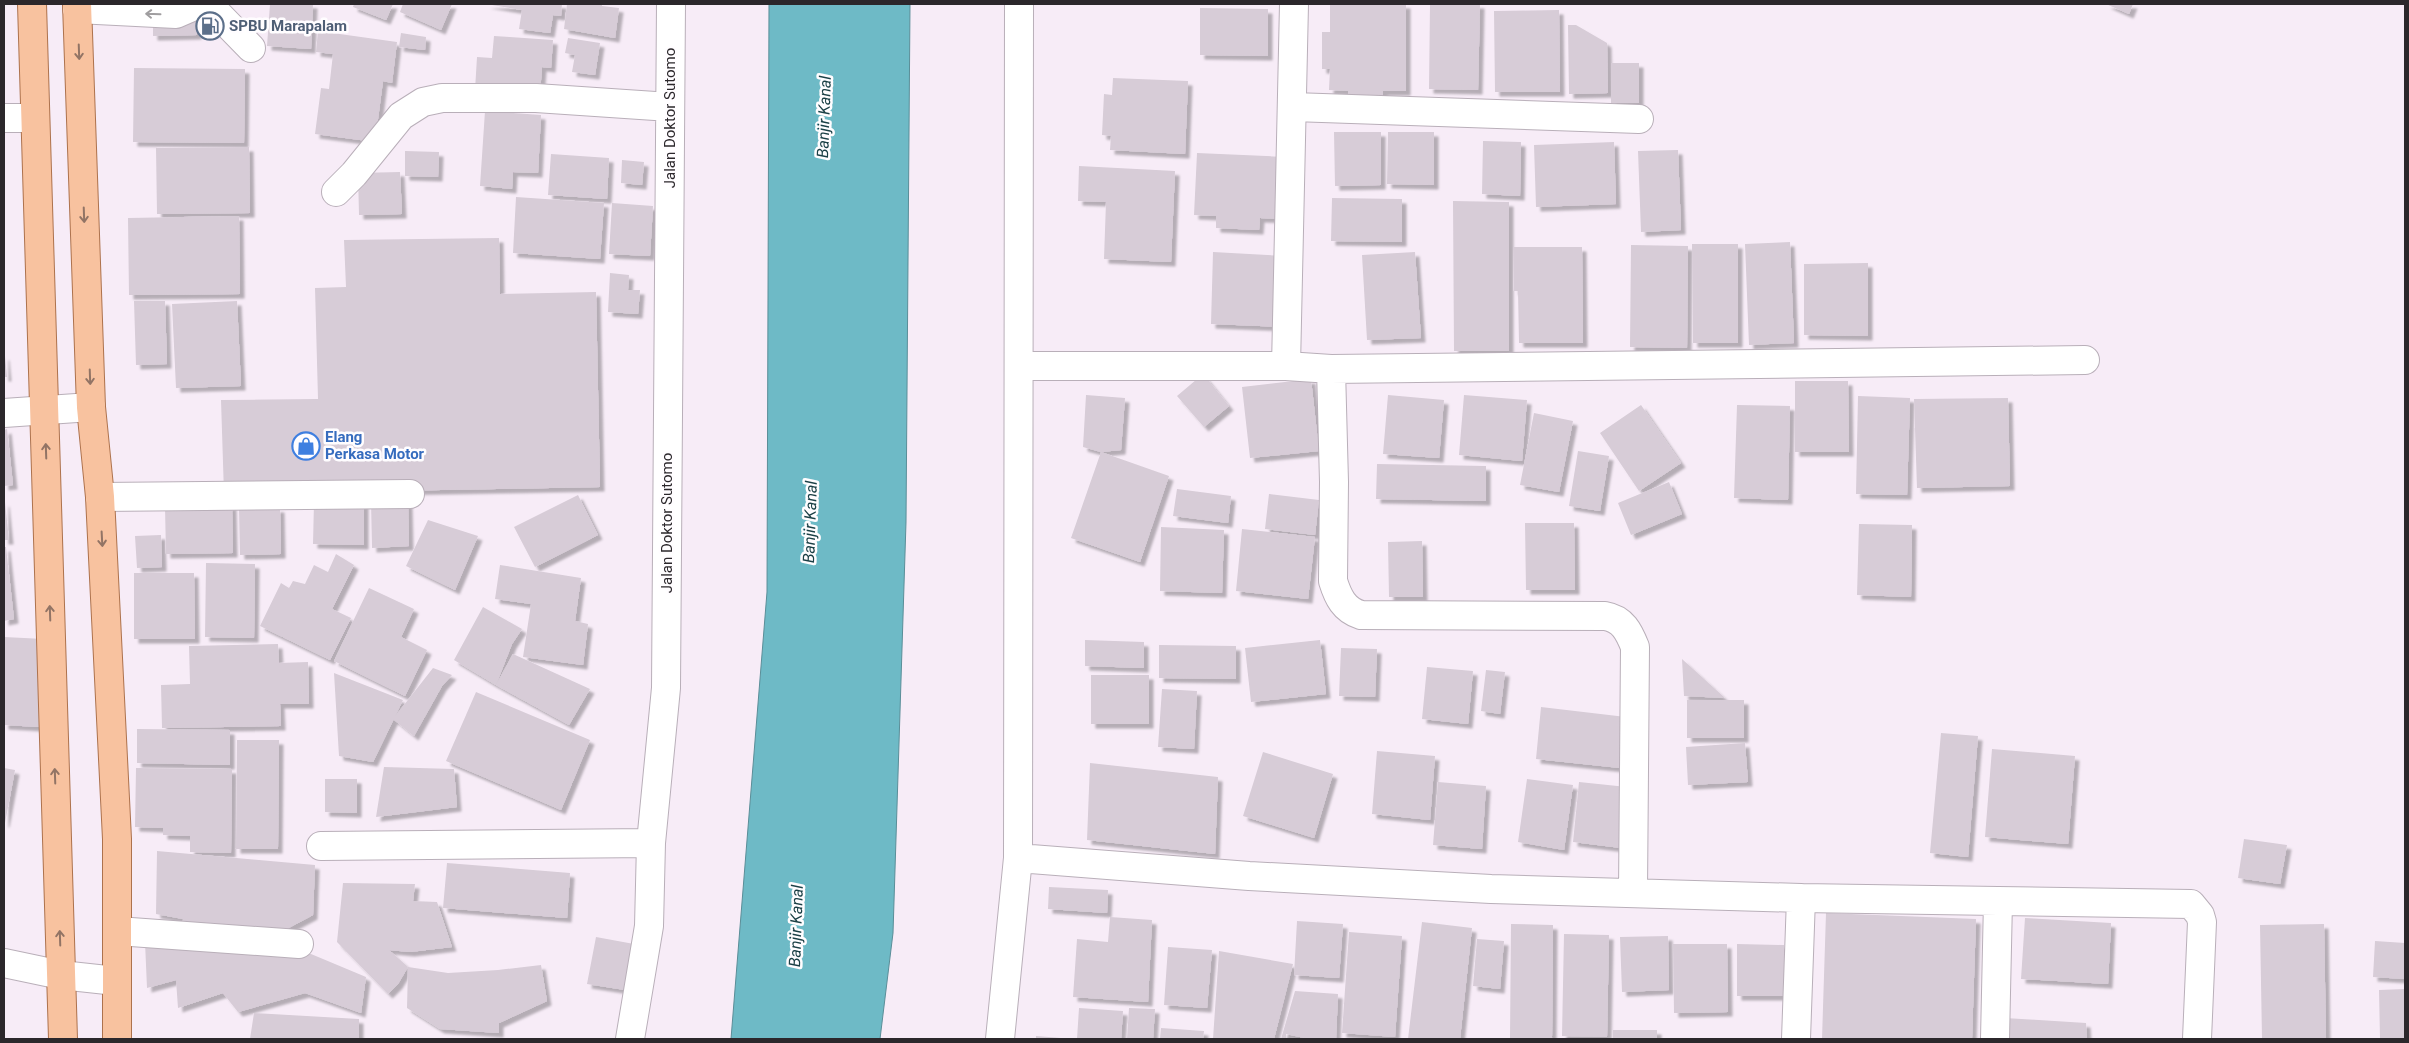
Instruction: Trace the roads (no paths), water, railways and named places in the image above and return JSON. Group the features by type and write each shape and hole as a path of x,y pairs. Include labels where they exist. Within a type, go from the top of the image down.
{"main road":[{"path":"32,4 63,1039"},
{"path":"77,6 91,408 100,497 117,839 117,1039"}],"street":[{"path":"77,6 176,14 199,4"},
{"path":"208,4 251,48"},
{"name":"Jalan Doktor Sutomo","path":"630,1039 649,926 651,843 666,688 671,4"},
{"path":"1000,1039 1018,858 1019,4"},
{"path":"1286,366 1294,4"},
{"path":"336,192 354,174 400,116 423,102 442,98 536,98 670,107"},
{"path":"1293,107 1639,119"},
{"path":"4,118 35,118"},
{"path":"1019,366 1286,366 1331,369 2085,360"},
{"path":"1331,369 1334,482 1333,581 1338,596 1345,607 1361,615 1605,616 1614,617 1628,630 1634,647 1634,893"},
{"path":"4,413 44,409 91,408"},
{"path":"100,497 410,494"},
{"path":"321,846 651,843"},
{"path":"1018,858 1269,877 1491,889 1801,898 2191,904 2200,915 2202,922 2197,1039"},
{"path":"1796,1039 1801,898"},
{"path":"1995,1039 1998,901"},
{"path":"116,931 299,944"},
{"path":"4,963 61,975 116,982"}],"water":[{"name":"Banjir Kanal","path":"769,4 910,4 906,522 893,933 880,1039 731,1039 767,592"}],"place":[{"name":"SPBU Marapalam","path":"210,26"},
{"name":"Elang Perkasa Motor","path":"306,446"}]}
